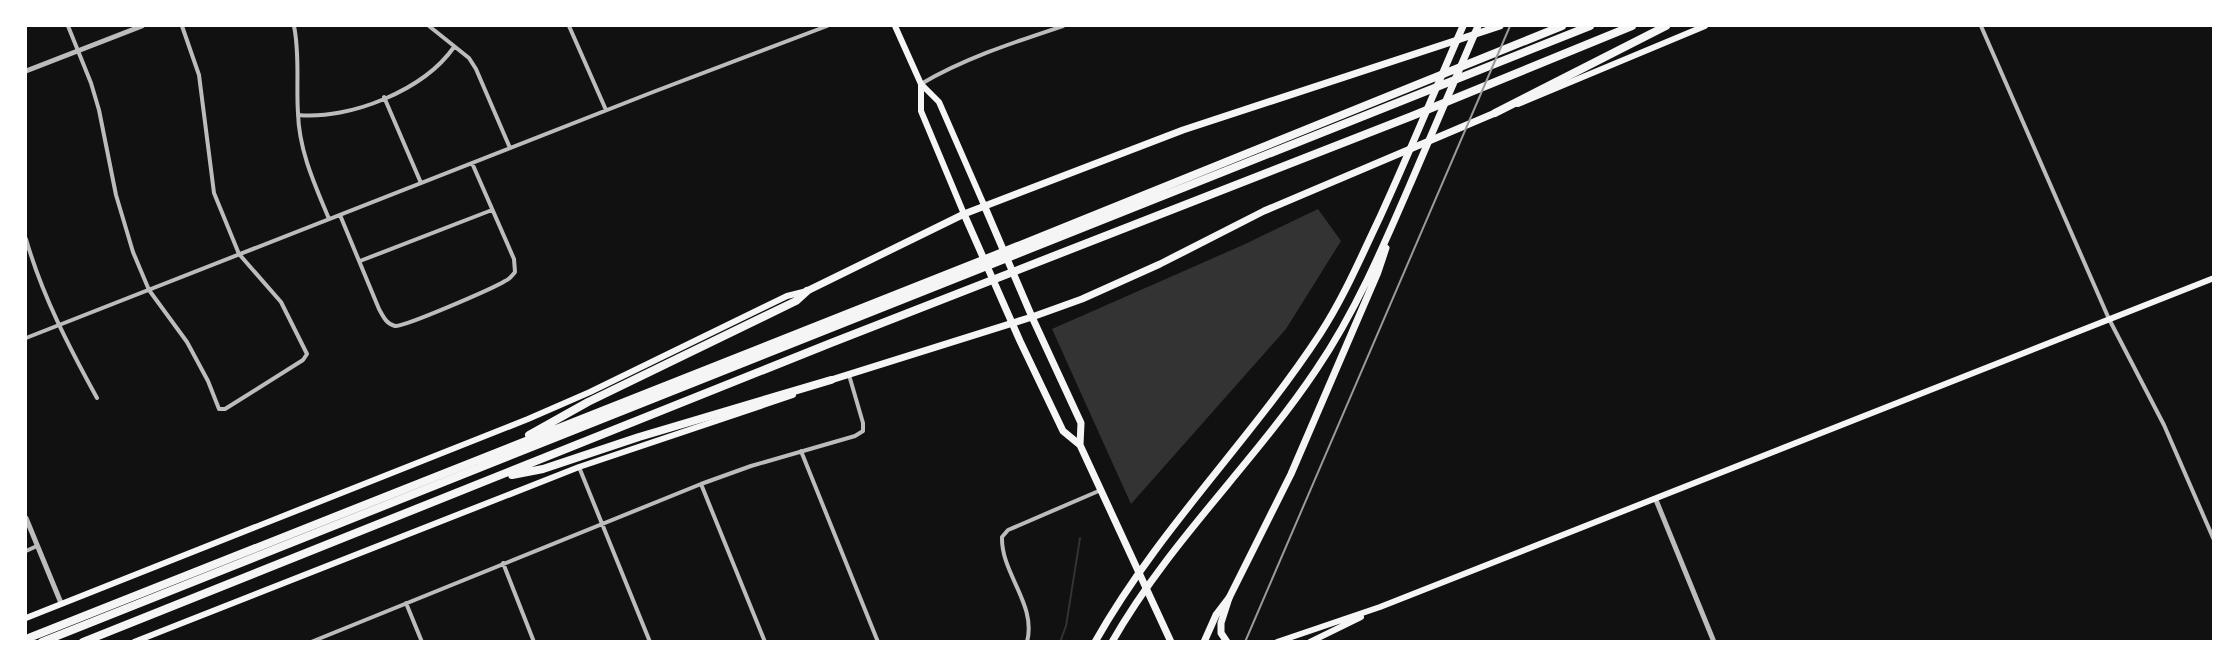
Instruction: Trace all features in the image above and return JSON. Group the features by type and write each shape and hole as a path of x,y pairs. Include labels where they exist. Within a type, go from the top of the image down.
{"highway":[{"path":"26,639 1562,26"},
{"path":"42,642 1590,26"},
{"path":"83,642 831,343 1412,116 1632,26"},
{"path":"1496,113 1666,26"},
{"path":"508,447 588,402 796,301 807,291"},
{"path":"496,478 543,469 651,433 831,380"}],"main road":[{"path":"895,26 921,84 939,102 1022,295 1081,423 1080,445"},
{"path":"1095,642 1136,574 1269,405 1320,334 1348,285 1399,176 1462,26"},
{"path":"1204,642 1216,615 1228,598 1279,500 1314,424 1378,272 1419,163 1478,26"},
{"path":"26,618 528,419 590,392 787,296 807,291 984,205 1183,130 1500,26"},
{"path":"134,642 579,467 768,405 831,380 1013,324 1082,299 1160,264 1264,211 1705,26"},
{"path":"921,84 921,111 973,235 1063,431 1080,445 1171,642"},
{"path":"1112,642 1148,585 1188,531 1317,369 1354,306 1399,212"},
{"path":"1277,642 1380,608 2214,278"},
{"path":"1227,642 1221,633 1221,623 1228,598"},
{"path":"1310,642 1380,608"}],"street":[{"path":"68,26 79,50 99,110 121,215 133,252 150,290 187,342 208,381 219,410 225,409 302,361 307,354 281,302 239,254 214,193 199,75 182,26"},
{"path":"26,71 142,26"},
{"path":"294,26 298,61 298,115 306,161 329,219"},
{"path":"429,26 469,58 476,69 510,148"},
{"path":"569,26 606,110"},
{"path":"26,338 606,110 827,26"},
{"path":"921,84 941,72 1007,45 1063,26"},
{"path":"1981,26 2109,319 2164,424 2214,540"},
{"path":"298,115 349,111 384,98 429,74 454,47"},
{"path":"384,98 421,183"},
{"path":"340,214 379,309 387,323 400,325 422,317 506,281 515,272 514,259 472,163"},
{"path":"360,261 492,210"},
{"path":"26,239 44,292 98,398"},
{"path":"311,642 701,484 751,466 855,436 863,431 863,423 849,374"},
{"path":"801,451 878,642"},
{"path":"579,467 650,642"},
{"path":"701,484 765,642"},
{"path":"1027,642 1030,625 1005,557 1002,537 1008,530 1102,490"},
{"path":"1656,500 1714,642"},
{"path":"26,518 61,603"},
{"path":"26,551 37,546"},
{"path":"502,563 534,642"},
{"path":"406,603 422,642"}],"shaded area":[{"path":"1318,209 1341,241 1286,329 1131,504 1052,329 1243,245"}],"waterway":[{"path":"1060,642 1066,626 1080,538"}],"railway":[{"path":"1245,642 1510,26"}]}
